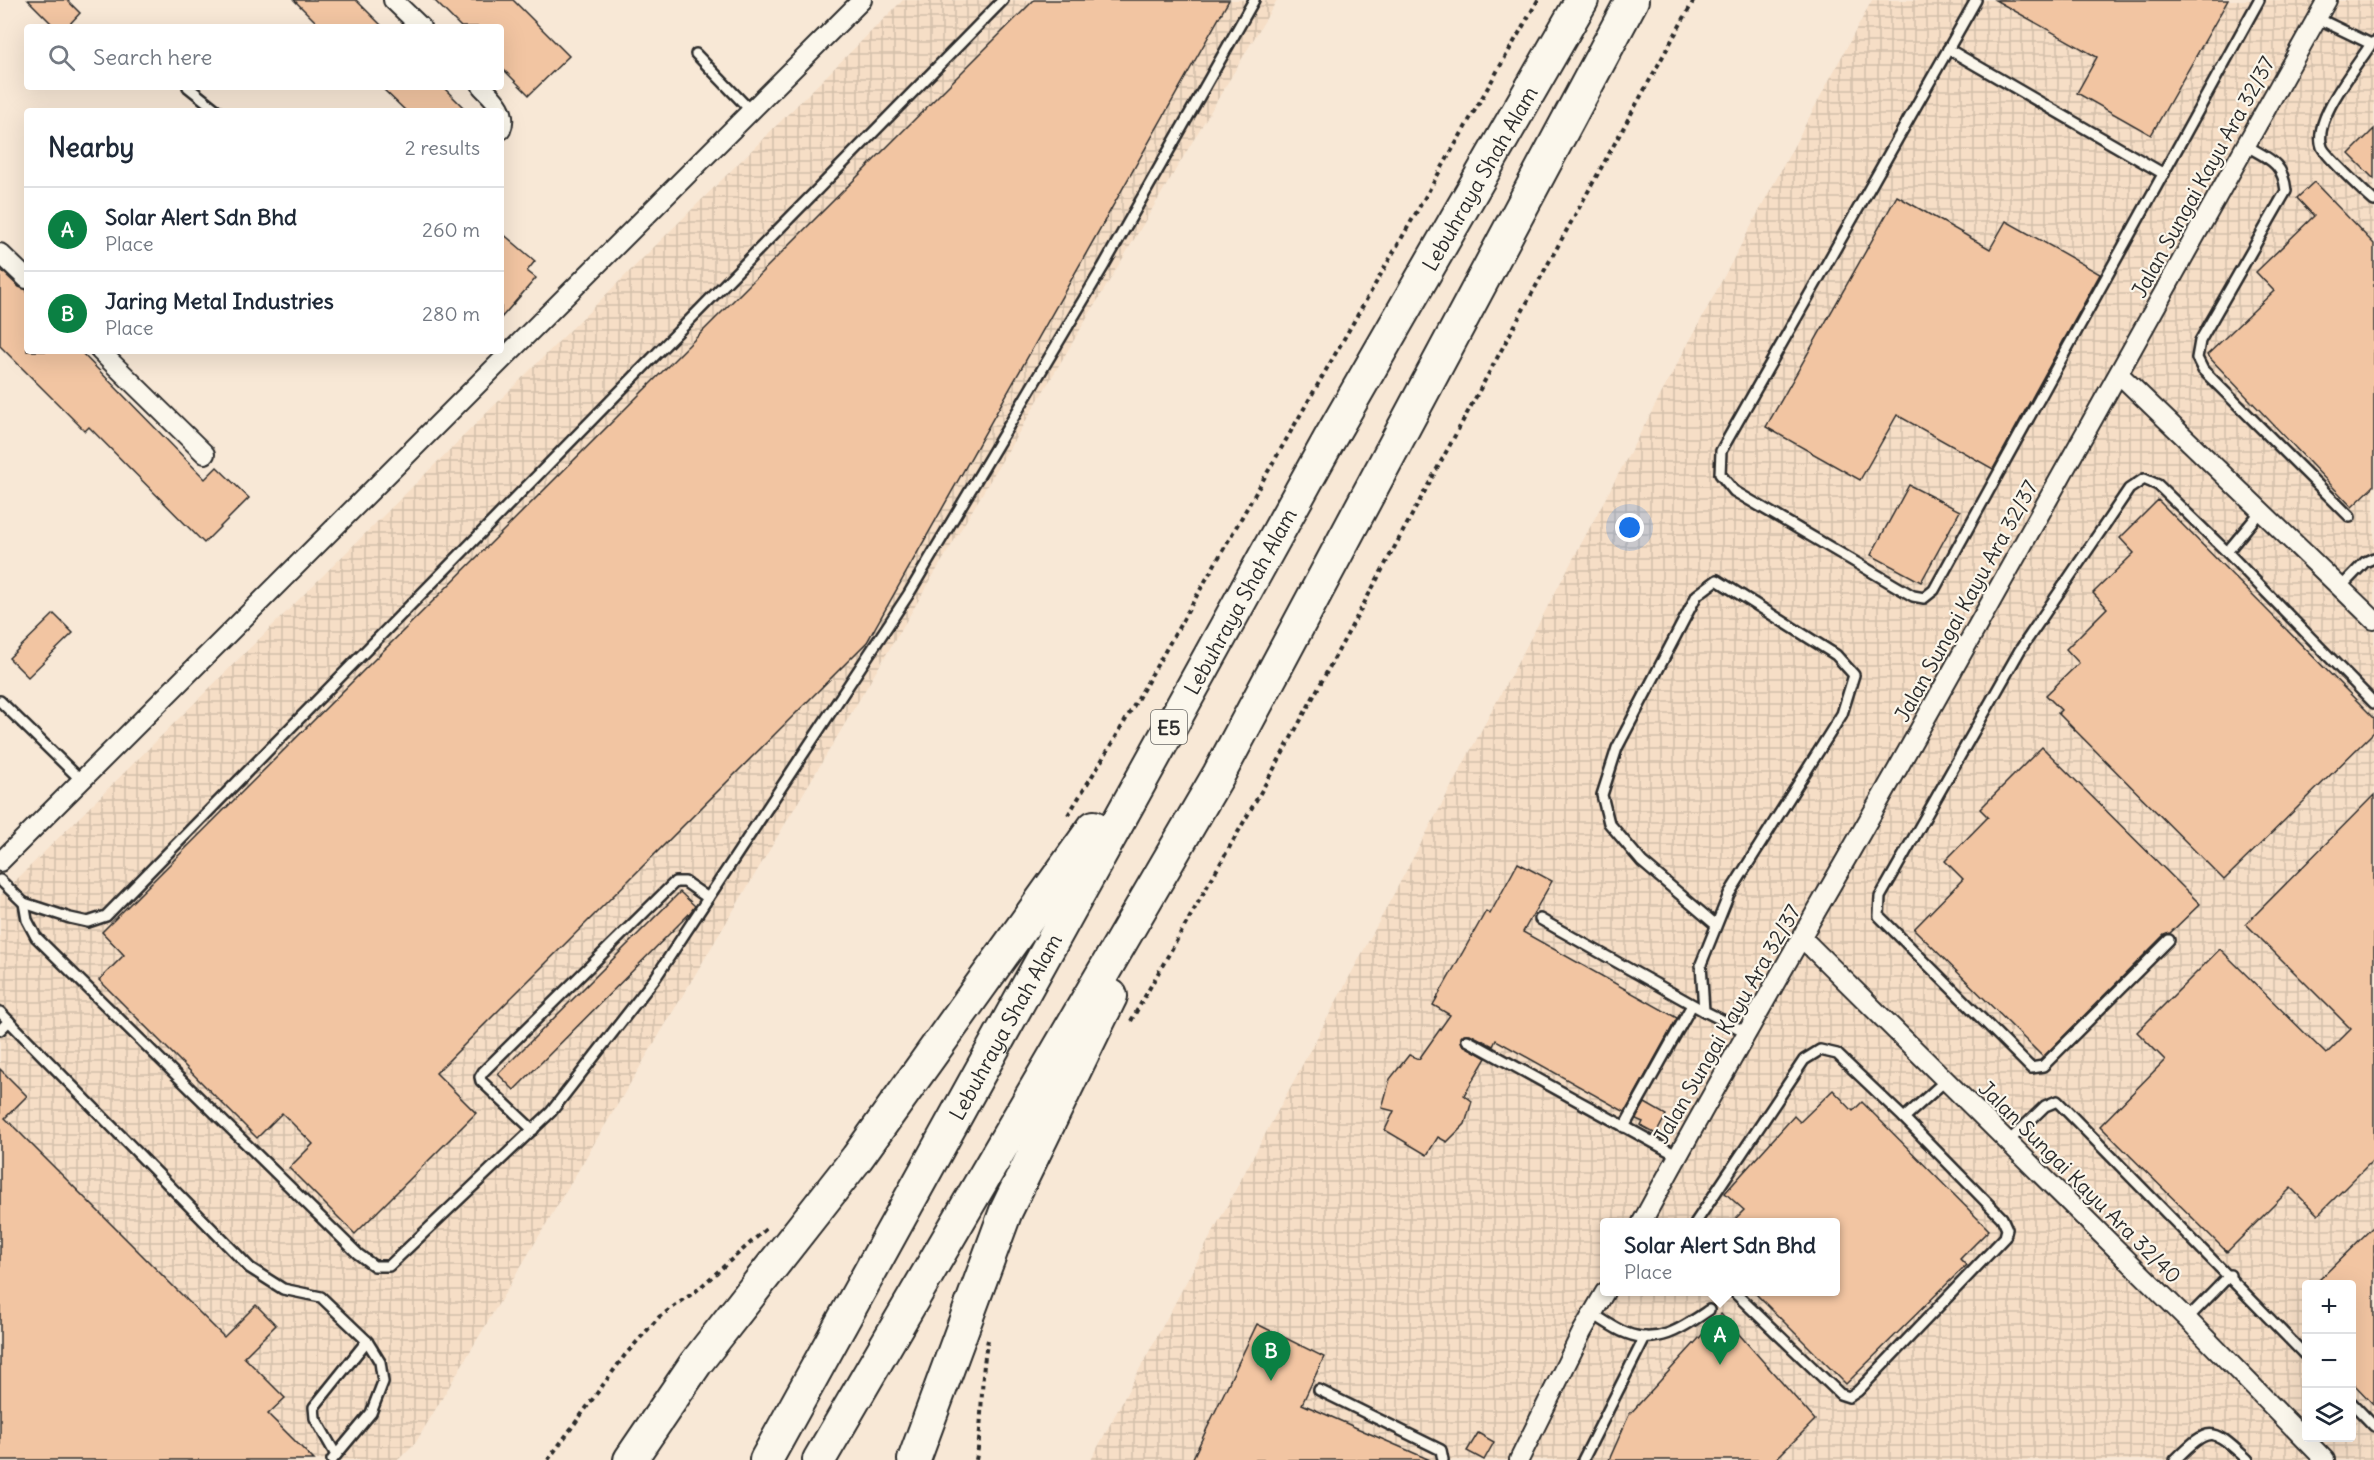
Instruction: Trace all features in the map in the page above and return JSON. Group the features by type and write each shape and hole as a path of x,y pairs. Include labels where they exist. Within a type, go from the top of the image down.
{"highway":[{"name":"Lebuhraya Shah Alam","path":"766,1460 1192,685 1329,440 1582,0"},
{"path":"914,1460 1006,1211 1219,774 1632,0"},
{"path":"630,1460 696,1364 857,1158 1082,846 1192,685"},
{"path":"819,1460 1219,774"}],"street":[{"path":"393,0 418,24"},
{"path":"504,351 862,0"},
{"name":"Jalan Sungai Kayu Ara 32/37","path":"1644,1218 1746,1032 1802,938 2120,375 2327,0"},
{"path":"485,90 500,108"},
{"path":"0,253 24,276"},
{"path":"103,354 206,454"},
{"path":"0,862 501,354"},
{"path":"2120,375 2374,620"},
{"name":"Jalan Sungai Kayu Ara 32/40","path":"1802,938 2187,1319 2325,1460"},
{"path":"1520,1460 1603,1296"}],"lane":[{"path":"0,880 24,903 88,922 106,916 1003,0"},
{"path":"24,903 27,920 36,937 358,1254 375,1266 389,1266 552,1112 656,977 908,595 1103,267 1254,0"},
{"path":"1976,0 1721,451 1720,474 1734,491 1913,596 1924,598 1934,590 2259,0"},
{"path":"2317,18 2373,43 2325,116 2321,132 2322,148 2374,201"},
{"path":"1948,49 2164,174"},
{"path":"696,54 751,111"},
{"path":"192,90 214,108"},
{"path":"2245,145 2278,165 2284,177 2286,191 2200,341 2197,358 2203,370 2350,517"},
{"path":"2169,940 2043,1066 2031,1068 1879,916 1880,897 2020,650 2129,489 2144,479 2158,485 2227,552 2374,704"},
{"path":"2227,552 2261,511"},
{"path":"2341,586 2365,562 2374,558"},
{"path":"1704,1011 1701,964 1729,894 1842,714 1854,675 1836,655 1716,580 1697,595 1617,748 1602,795 1609,823 1642,862 1716,925"},
{"path":"0,701 81,781"},
{"path":"533,1130 481,1081 480,1077 483,1072 675,882 685,882 708,898"},
{"path":"1540,919 1692,1005 1746,1032"},
{"path":"1624,1127 1692,1005"},
{"path":"0,1012 250,1268 283,1289 321,1298 367,1341 380,1362 383,1382 371,1413 334,1457 315,1418 314,1407 367,1341"},
{"path":"0,1030 9,1021"},
{"path":"1467,1040 1678,1156"},
{"path":"1699,1218 1804,1060 1820,1050 1837,1054 1904,1118 2002,1218 2007,1229 2005,1237 1850,1397 1840,1395 1738,1296"},
{"path":"1904,1118 1946,1081"},
{"path":"2008,1142 2045,1106 2057,1101 2302,1351"},
{"path":"2187,1319 2230,1275"},
{"path":"1593,1314 1626,1334 1645,1337 1675,1333 1709,1310"},
{"path":"1583,1460 1645,1337"},
{"path":"1320,1390 1441,1450 1443,1460"},
{"path":"2356,1407 2374,1426"},
{"path":"2175,1460 2196,1438 2211,1434 2222,1437 2248,1460"}],"path":[{"path":"1063,823 1119,732 1538,0"},
{"path":"1130,1022 1284,751 1542,274 1694,0"},
{"path":"548,1460 625,1355 659,1317 696,1291 774,1222"},
{"path":"976,1460 982,1422 981,1386 991,1330"}],"shaded area":[{"path":"903,0 1277,0 416,1442 398,1460 0,1460 0,896"},
{"path":"1872,0 2374,0 2374,1460 1091,1460"}],"building":[{"path":"28,0 67,0 80,13 70,24 52,24"},
{"path":"294,0 356,0 380,24 318,24"},
{"path":"434,0 513,0 569,56 529,95 504,70 504,24 458,24"},
{"path":"1034,0 1229,0 867,642 436,1073 476,1113 355,1234 289,1168 313,1144 282,1113 257,1138 99,980 124,955 102,932"},
{"path":"1995,0 2228,0 2151,135 2077,93 2097,57"},
{"path":"384,90 446,90 464,108 403,108"},
{"path":"2374,129 2374,179 2349,154"},
{"path":"2314,182 2374,244 2374,486 2352,507 2207,355 2274,291 2256,272 2314,216 2297,198"},
{"path":"1897,196 1990,249 2006,221 2100,274 1993,469 1897,415 1860,480 1766,427"},
{"path":"504,235 535,261 527,271 536,278 504,315"},
{"path":"0,269 24,289 24,354 83,354 205,479 217,467 249,498 204,543 89,427 85,431 0,346"},
{"path":"1909,485 1960,511 1921,582 1871,555"},
{"path":"2158,500 2374,718 2374,732 2224,880 2058,713 2061,710 2046,695 2079,663 2066,649 2107,608 2093,593 2134,553 2120,538"},
{"path":"54,614 73,633 28,677 9,658"},
{"path":"2042,747 2200,904 2170,933 2164,935 2043,1057 1914,929 1963,879 1945,861 1988,817 1980,809"},
{"path":"2374,795 2374,1159 2318,1215 2291,1188 2227,1252 2100,1126 2165,1060 2137,1032 2220,949 2326,1054 2351,1029 2246,924"},
{"path":"1518,863 1552,881 1523,932 1677,1018 1625,1112 1496,1040 1493,1046 1470,1034 1464,1034 1461,1037 1462,1044 1486,1058 1464,1095 1472,1101 1465,1124 1447,1142 1438,1137 1427,1155 1385,1130 1394,1111 1382,1108 1390,1079 1409,1055 1419,1059 1450,1015 1433,1005 1486,911 1490,914"},
{"path":"680,892 695,906 689,914 514,1090 498,1074"},
{"path":"0,1069 27,1096 5,1118 224,1337 256,1305 276,1325 244,1357 285,1398 268,1414 314,1460 0,1460"},
{"path":"1833,1090 1853,1111 1862,1102 1989,1230 1960,1259 1966,1265 1846,1384 1758,1296 1840,1296 1840,1218 1736,1218 1744,1210 1725,1193 1794,1116 1800,1122"},
{"path":"1645,1103 1666,1115 1656,1134 1641,1126 1643,1122 1636,1119"},
{"path":"2374,1226 2374,1405 2356,1386 2356,1280 2319,1280"},
{"path":"1721,1314 1815,1420 1775,1460 1609,1460 1629,1415"},
{"path":"1257,1324 1324,1357 1302,1404 1430,1460 1192,1460"},
{"path":"1478,1433 1494,1442 1484,1460 1467,1451"}],"place":[{"name":"Solar Alert Sdn Bhd","path":"1720,1365"},
{"name":"Jaring Metal Industries","path":"1271,1381"}]}
